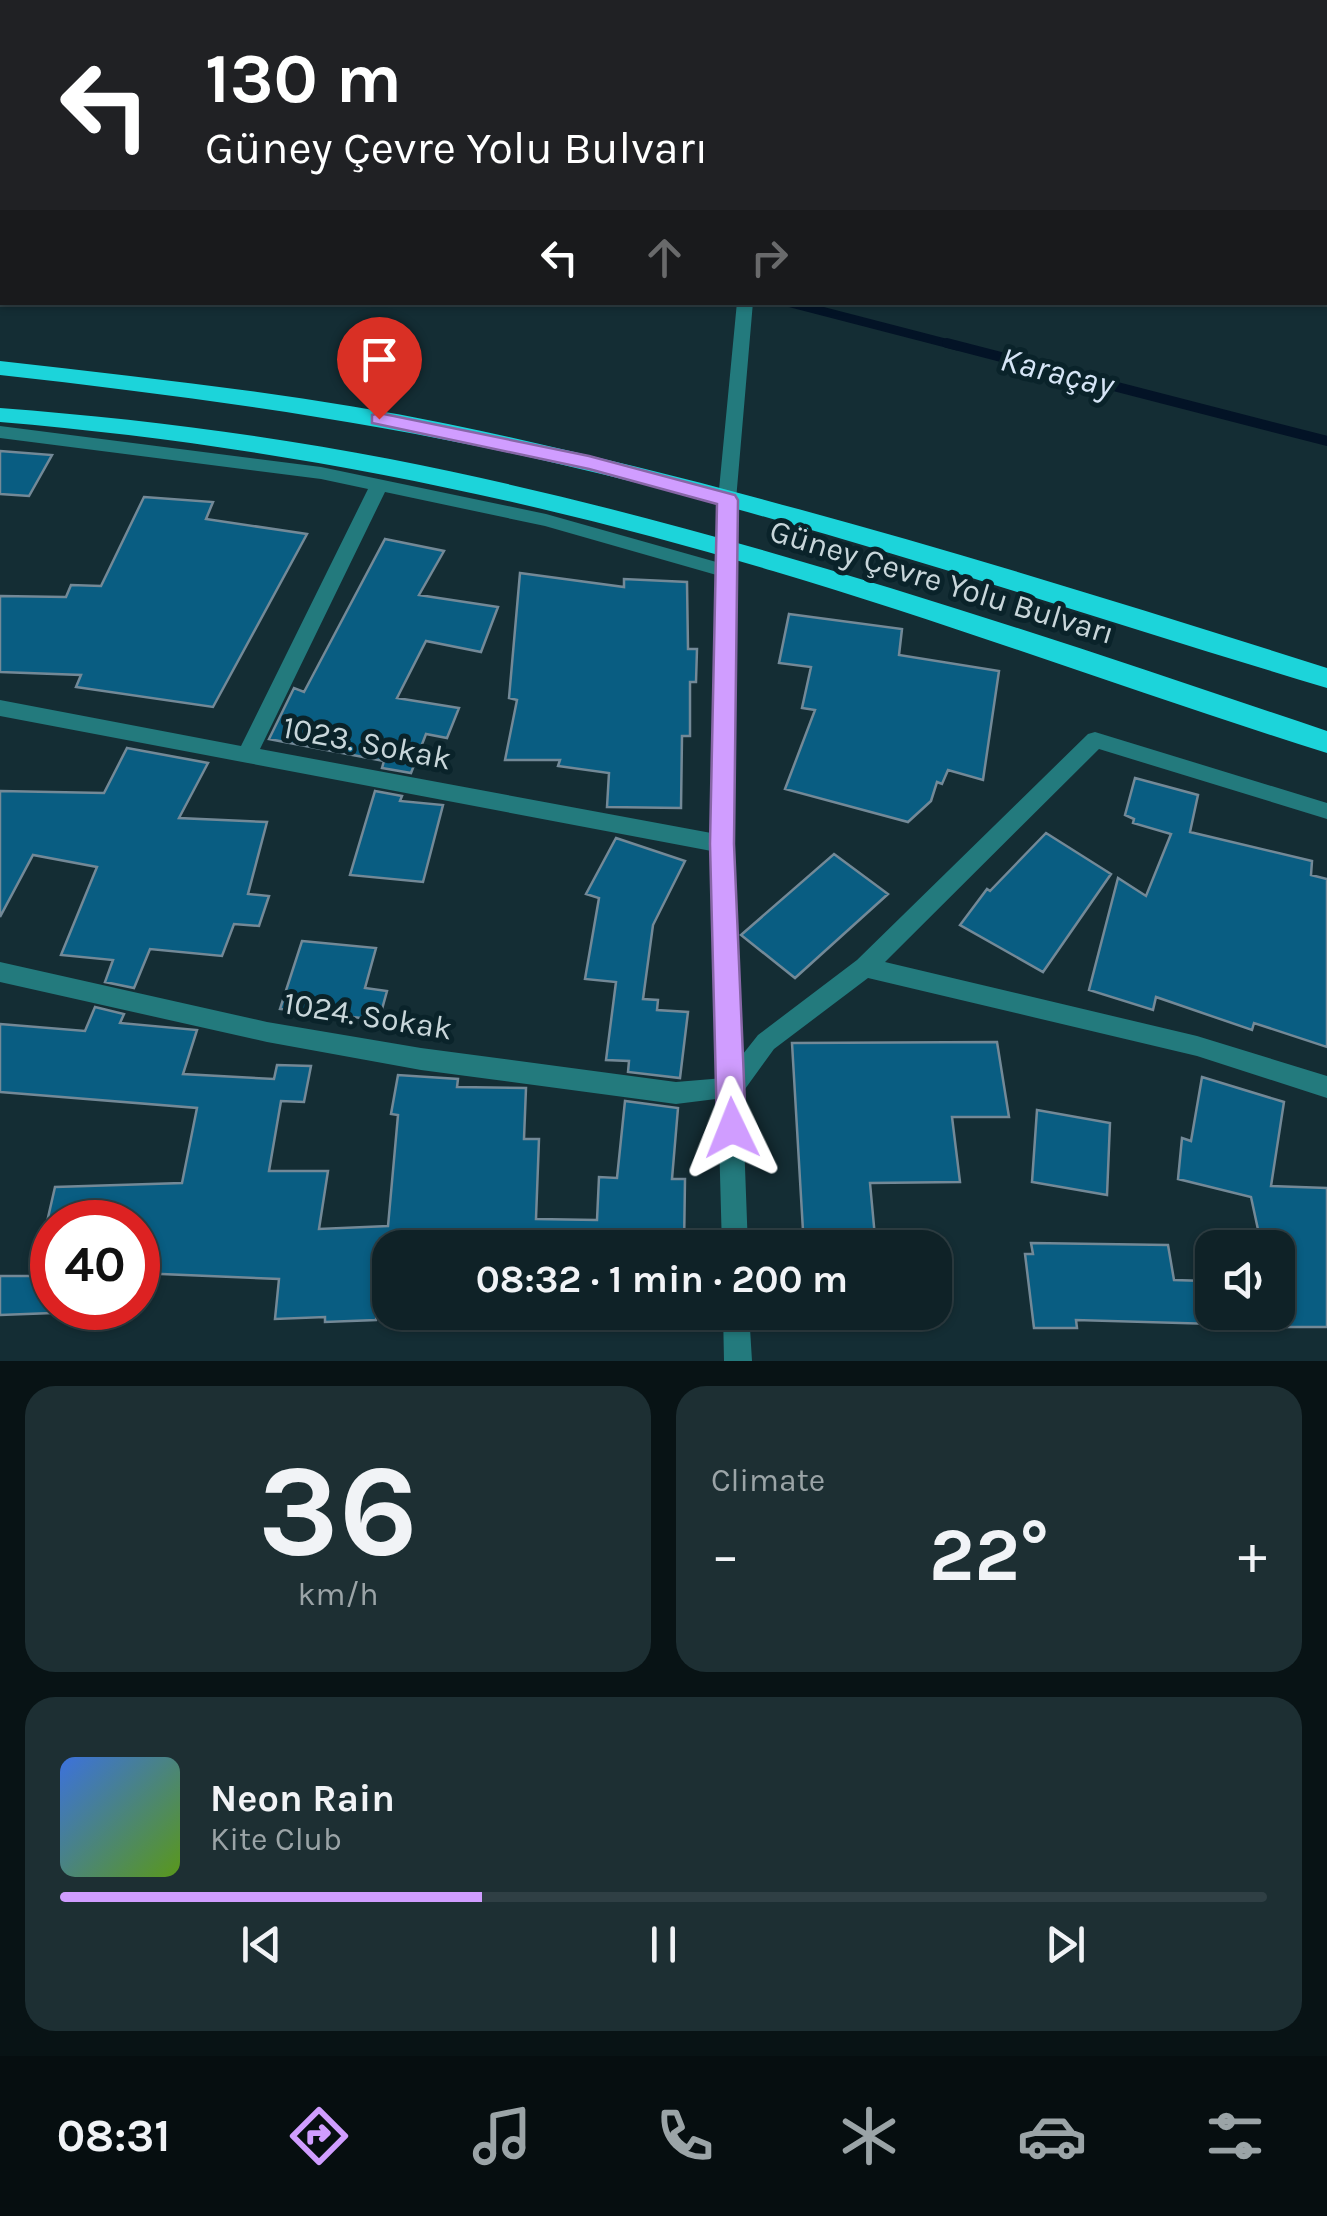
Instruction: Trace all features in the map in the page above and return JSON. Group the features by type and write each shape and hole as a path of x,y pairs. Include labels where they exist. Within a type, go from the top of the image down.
{"highway":[{"name":"Güney Çevre Yolu Bulvarı","path":"0,368 291,404 408,424 589,463 837,526 995,572 1327,678"},
{"name":"Güney Çevre Yolu Bulvarı","path":"0,415 356,461 464,483 726,560 1035,643 1327,742"}],"street":[{"path":"734,1230 722,844 727,500 746,305"},
{"path":"0,432 284,468 726,560"},
{"path":"248,753 379,485"},
{"name":"1023. Sokak","path":"0,708 722,844"},
{"path":"730,1088 766,1042 865,966 1096,740 1327,811"},
{"path":"865,966 1197,1046 1327,1087"},
{"name":"1024. Sokak","path":"0,972 268,1032 421,1058 676,1093 730,1088"},
{"path":"737,1330 738,1361"}],"building":[{"path":"0,451 52,455 29,496 0,494"},
{"path":"144,497 213,502 206,519 307,534 213,707 76,687 81,675 0,672 0,596 66,597 71,585 101,586"},
{"path":"385,539 444,551 419,595 498,607 481,652 426,641 397,698 459,708 447,738 426,734 411,773 382,768 384,761 269,739 294,688 304,692"},
{"path":"520,573 624,587 624,579 687,582 688,649 697,649 696,682 690,682 690,736 682,736 681,808 607,807 609,773 558,766 560,760 505,760 517,700 509,698"},
{"path":"789,614 902,629 899,655 999,671 983,780 948,770 942,784 937,782 931,801 908,822 785,789 815,710 802,708 811,667 779,663"},
{"path":"127,748 208,763 179,818 267,822 248,894 269,896 259,926 234,924 222,956 150,949 134,988 105,982 113,960 61,955 97,867 33,855 0,917 0,791 104,793"},
{"path":"1135,778 1198,795 1190,832 1312,861 1311,875 1327,879 1327,1047 1254,1023 1252,1030 1156,997 1153,1010 1089,990 1118,878 1146,896 1171,834 1133,823 1134,819 1125,815"},
{"path":"375,791 402,796 400,801 443,805 423,882 350,875"},
{"path":"1046,833 1111,874 1043,972 960,925 987,889 990,891"},
{"path":"616,838 685,861 653,925 643,999 658,1000 657,1010 688,1012 680,1078 628,1072 629,1061 606,1060 616,982 585,979 599,898 586,894"},
{"path":"834,854 888,894 795,978 741,935"},
{"path":"302,941 376,948 365,988 387,991 379,1020 280,1009"},
{"path":"95,1007 124,1014 120,1023 197,1030 183,1074 274,1079 277,1065 311,1066 304,1102 281,1101 269,1171 328,1171 319,1229 388,1226 398,1115 391,1114 398,1075 458,1079 457,1087 526,1088 524,1139 539,1139 536,1219 597,1220 599,1177 617,1178 625,1101 678,1108 672,1179 685,1179 684,1230 372,1230 372,1320 275,1319 279,1279 160,1274 160,1200 52,1200 55,1187 182,1183 197,1108 0,1092 0,1024 85,1031"},
{"path":"997,1042 1009,1117 952,1117 960,1182 870,1183 874,1230 803,1230 792,1043"},
{"path":"1202,1077 1284,1102 1271,1186 1327,1188 1327,1327 1295,1327 1295,1230 1258,1230 1251,1197 1178,1179 1182,1138 1191,1141"},
{"path":"1037,1110 1110,1123 1107,1195 1032,1182"},
{"path":"1031,1243 1168,1245 1174,1280 1195,1281 1195,1323 1076,1320 1077,1328 1034,1328 1025,1254 1033,1254"},
{"path":"0,1276 30,1276 30,1314 0,1315"}],"waterway":[{"name":"Karaçay","path":"799,305 957,346"},
{"name":"Karaçay","path":"947,343 1327,441"}],"route":[{"path":"379,419 589,463 724,496 727,500 722,844 732,1128"}]}
